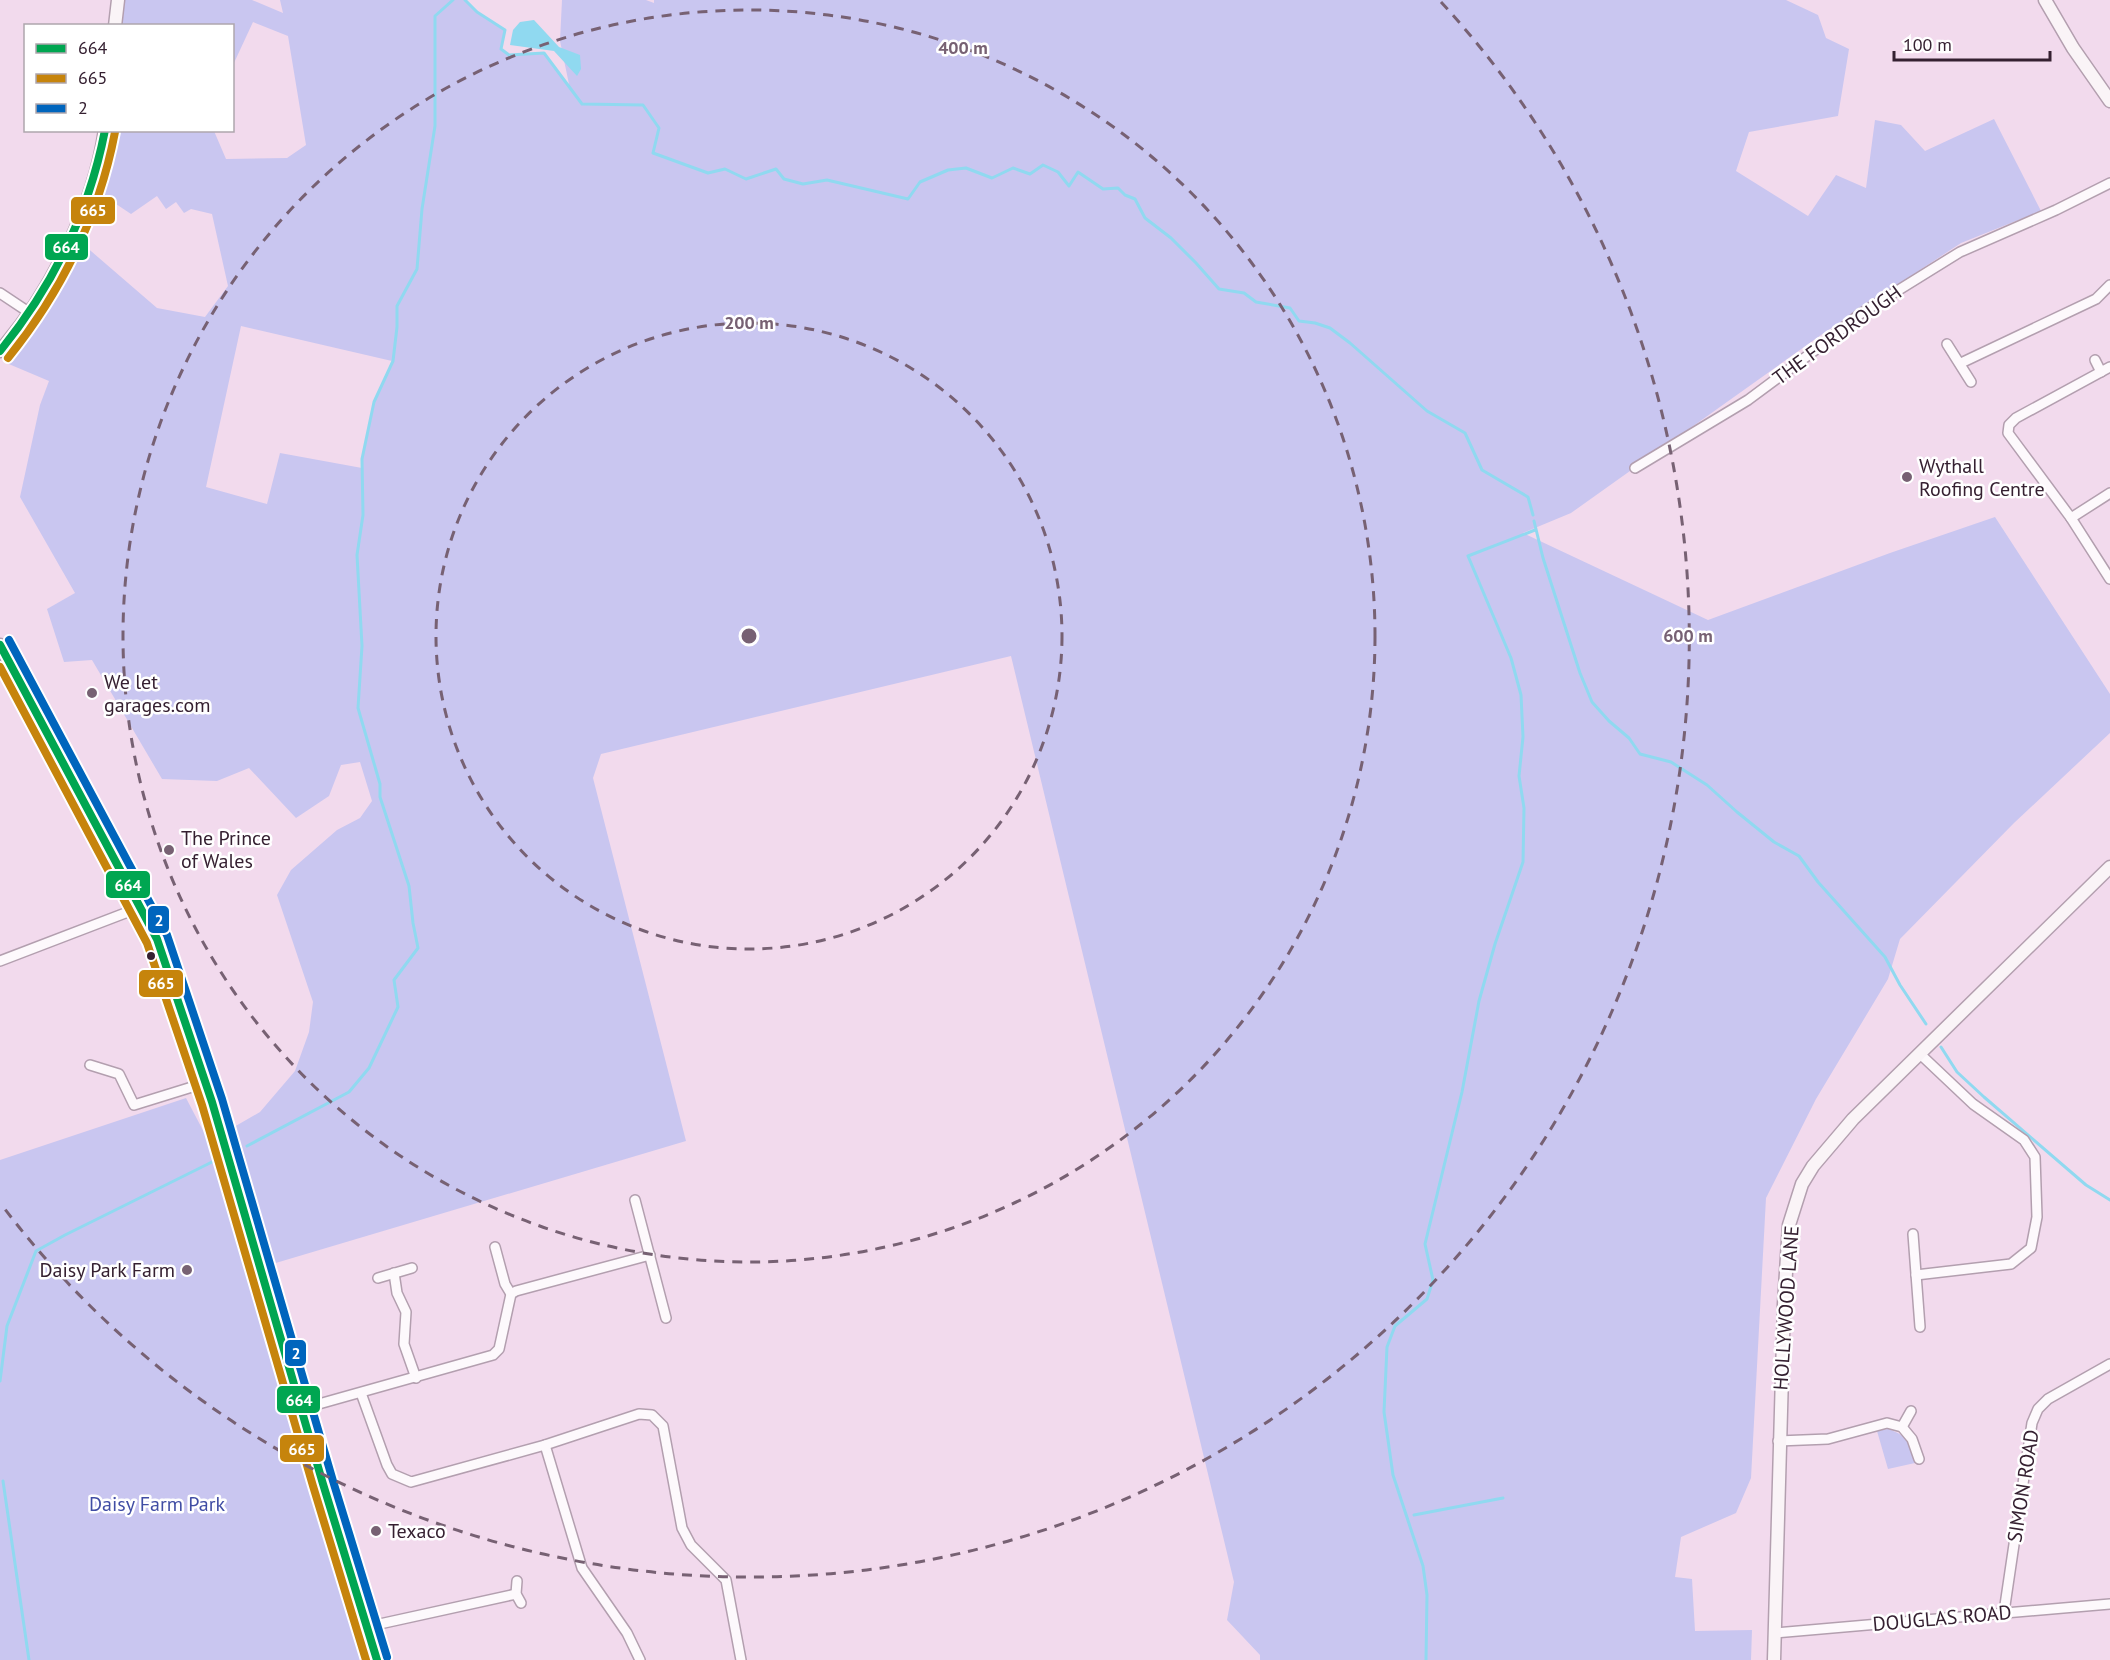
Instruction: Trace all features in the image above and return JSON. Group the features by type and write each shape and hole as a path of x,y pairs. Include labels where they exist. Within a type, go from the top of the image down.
{"street":[{"path":"115,24 118,0"},
{"path":"2045,0 2073,48 2110,101"},
{"path":"0,351 30,313 52,275 91,193 105,132"},
{"name":"THE FORDROUGH","path":"1635,468 1748,400 1860,314 1960,252 2056,210 2110,183"},
{"path":"1961,363 2096,299 2110,285"},
{"path":"0,293 30,313"},
{"path":"1947,344 1971,382"},
{"path":"2095,360 2106,369 2016,418 2009,425 2007,433 2071,518 2110,579"},
{"path":"2071,518 2110,493"},
{"path":"0,645 141,907 167,965 189,1027 377,1660"},
{"name":"HOLLYWOOD LANE","path":"1773,1660 1778,1441 1789,1225 1802,1184 1853,1119 2110,867"},
{"path":"0,961 141,907"},
{"path":"1916,1275 2011,1264 2031,1248 2037,1208 2035,1157 2024,1140 1973,1104 1919,1053"},
{"path":"90,1065 119,1074 134,1105 205,1083"},
{"path":"635,1200 666,1318"},
{"path":"1913,1234 1920,1327"},
{"path":"301,1409 496,1353 499,1349 511,1294 505,1284 495,1247"},
{"path":"511,1294 650,1254"},
{"path":"378,1278 412,1268"},
{"path":"394,1273 397,1293 406,1312 405,1344 416,1377"},
{"name":"SIMON ROAD","path":"2004,1612 2032,1423 2038,1409 2048,1399 2110,1364"},
{"path":"361,1393 387,1465 392,1474 405,1481 417,1482 545,1445 639,1414 646,1413 658,1419 663,1426 682,1528 686,1538 726,1580 741,1660"},
{"path":"1902,1427 1911,1411"},
{"path":"1778,1441 1827,1439 1887,1423 1902,1427 1912,1439 1920,1459"},
{"path":"545,1445 582,1568 627,1633 640,1660"},
{"path":"517,1581 516,1593 521,1603"},
{"path":"366,1627 516,1593"},
{"name":"DOUGLAS ROAD","path":"1774,1633 2110,1604"}],"green space":[{"path":"123,0 252,0 283,13 280,0 465,0 477,12 505,30 501,49 509,55 544,53 570,89 560,41 562,0 646,0 654,3 654,0 1786,0 1818,15 1826,38 1849,49 1838,116 1749,132 1736,171 1808,216 1836,175 1866,188 1875,120 1901,125 1925,151 1994,119 2041,211 1961,243 1821,335 1571,513 1523,533 1708,620 1995,517 2110,694 2110,733 2014,823 1900,939 1888,979 1816,1099 1766,1198 1751,1478 1736,1513 1681,1537 1675,1577 1692,1579 1695,1631 1752,1630 1751,1660 1260,1660 1260,1655 1227,1620 1234,1582 1011,656 601,754 593,778 686,1141 269,1265 227,1131 260,1112 295,1071 309,1032 313,1002 277,895 291,870 337,830 360,818 372,801 360,762 341,765 329,796 296,818 249,768 217,781 162,779 92,660 64,662 47,609 75,593 20,497 40,405 49,381 4,362 40,320 65,274 77,239 157,308 205,317 228,286 212,214 191,209 184,213 176,202 166,209 157,196 131,214 101,194 109,132 214,132 226,159 287,158 306,145 288,36 253,22 234,63 234,24 121,24","holes":["241,326 392,361 374,402 362,468 280,453 267,504 206,487"]},
{"name":"Daisy Farm Park","path":"186,1098 218,1159 243,1229 279,1363 365,1660 0,1660 0,1160"},
{"path":"1888,1429 1900,1434 1907,1441 1915,1463 1888,1469 1877,1431"}],"shaded area":[{"path":"534,20 559,47 580,55 581,69 577,76 554,51 510,45 513,30 520,22"}],"waterway":[{"path":"247,1146 349,1092 369,1068 398,1007 394,980 418,948 409,886 380,797 380,784 358,708 362,646 357,555 363,515 362,459 374,402 393,361 397,306 417,269 422,209 435,126 435,16 453,0"},
{"path":"465,0 477,12 505,30 501,49 509,55 544,53 582,104 643,105 659,128 653,153 708,173 725,169 746,179 776,169 784,179 803,184 827,180 908,199 920,182 948,170 966,168 992,178 1013,168 1030,174 1043,165 1058,172 1069,186 1078,172 1103,189 1118,188 1125,195 1135,199 1145,218 1171,238 1219,289 1244,293 1256,302 1290,308 1299,321 1330,328 1427,411 1465,433 1482,470 1528,497 1533,515"},
{"path":"1534,521 1543,558 1580,673 1592,702 1629,738 1640,754 1671,762 1707,785 1774,842 1799,856 1818,882 1885,957 1900,985 1926,1024"},
{"path":"1426,1660 1427,1595 1423,1566 1393,1475 1384,1412 1387,1347 1395,1326 1427,1299 1433,1280 1425,1244 1462,1092 1479,1001 1495,944 1523,862 1524,808 1519,776 1523,737 1521,695 1511,658 1468,556 1535,530"},
{"path":"1941,1047 1957,1072 1984,1097 2086,1185 2110,1200"},
{"path":"0,1381 7,1326 36,1251 218,1159"},
{"path":"3,1481 29,1660"},
{"path":"1414,1515 1503,1498"}],"transit line":[{"name":"664","path":"0,351 37,301 66,247 89,190 105,132"},
{"name":"665","path":"8,358 45,306 76,251 99,193 115,132"},
{"name":"2","path":"9,640 167,935 222,1099 333,1481 387,1657"},
{"name":"664","path":"0,645 157,939 212,1102 323,1484 377,1660"},
{"name":"665","path":"0,667 147,943 202,1105 366,1660"}],"place":[{"name":"Wythall Roofing Centre","path":"1907,477"},
{"name":"We let garages.com","path":"92,693"},
{"name":"The Prince of Wales","path":"169,850"},
{"name":"Daisy Park Farm","path":"187,1270"},
{"name":"Texaco","path":"376,1531"}]}
